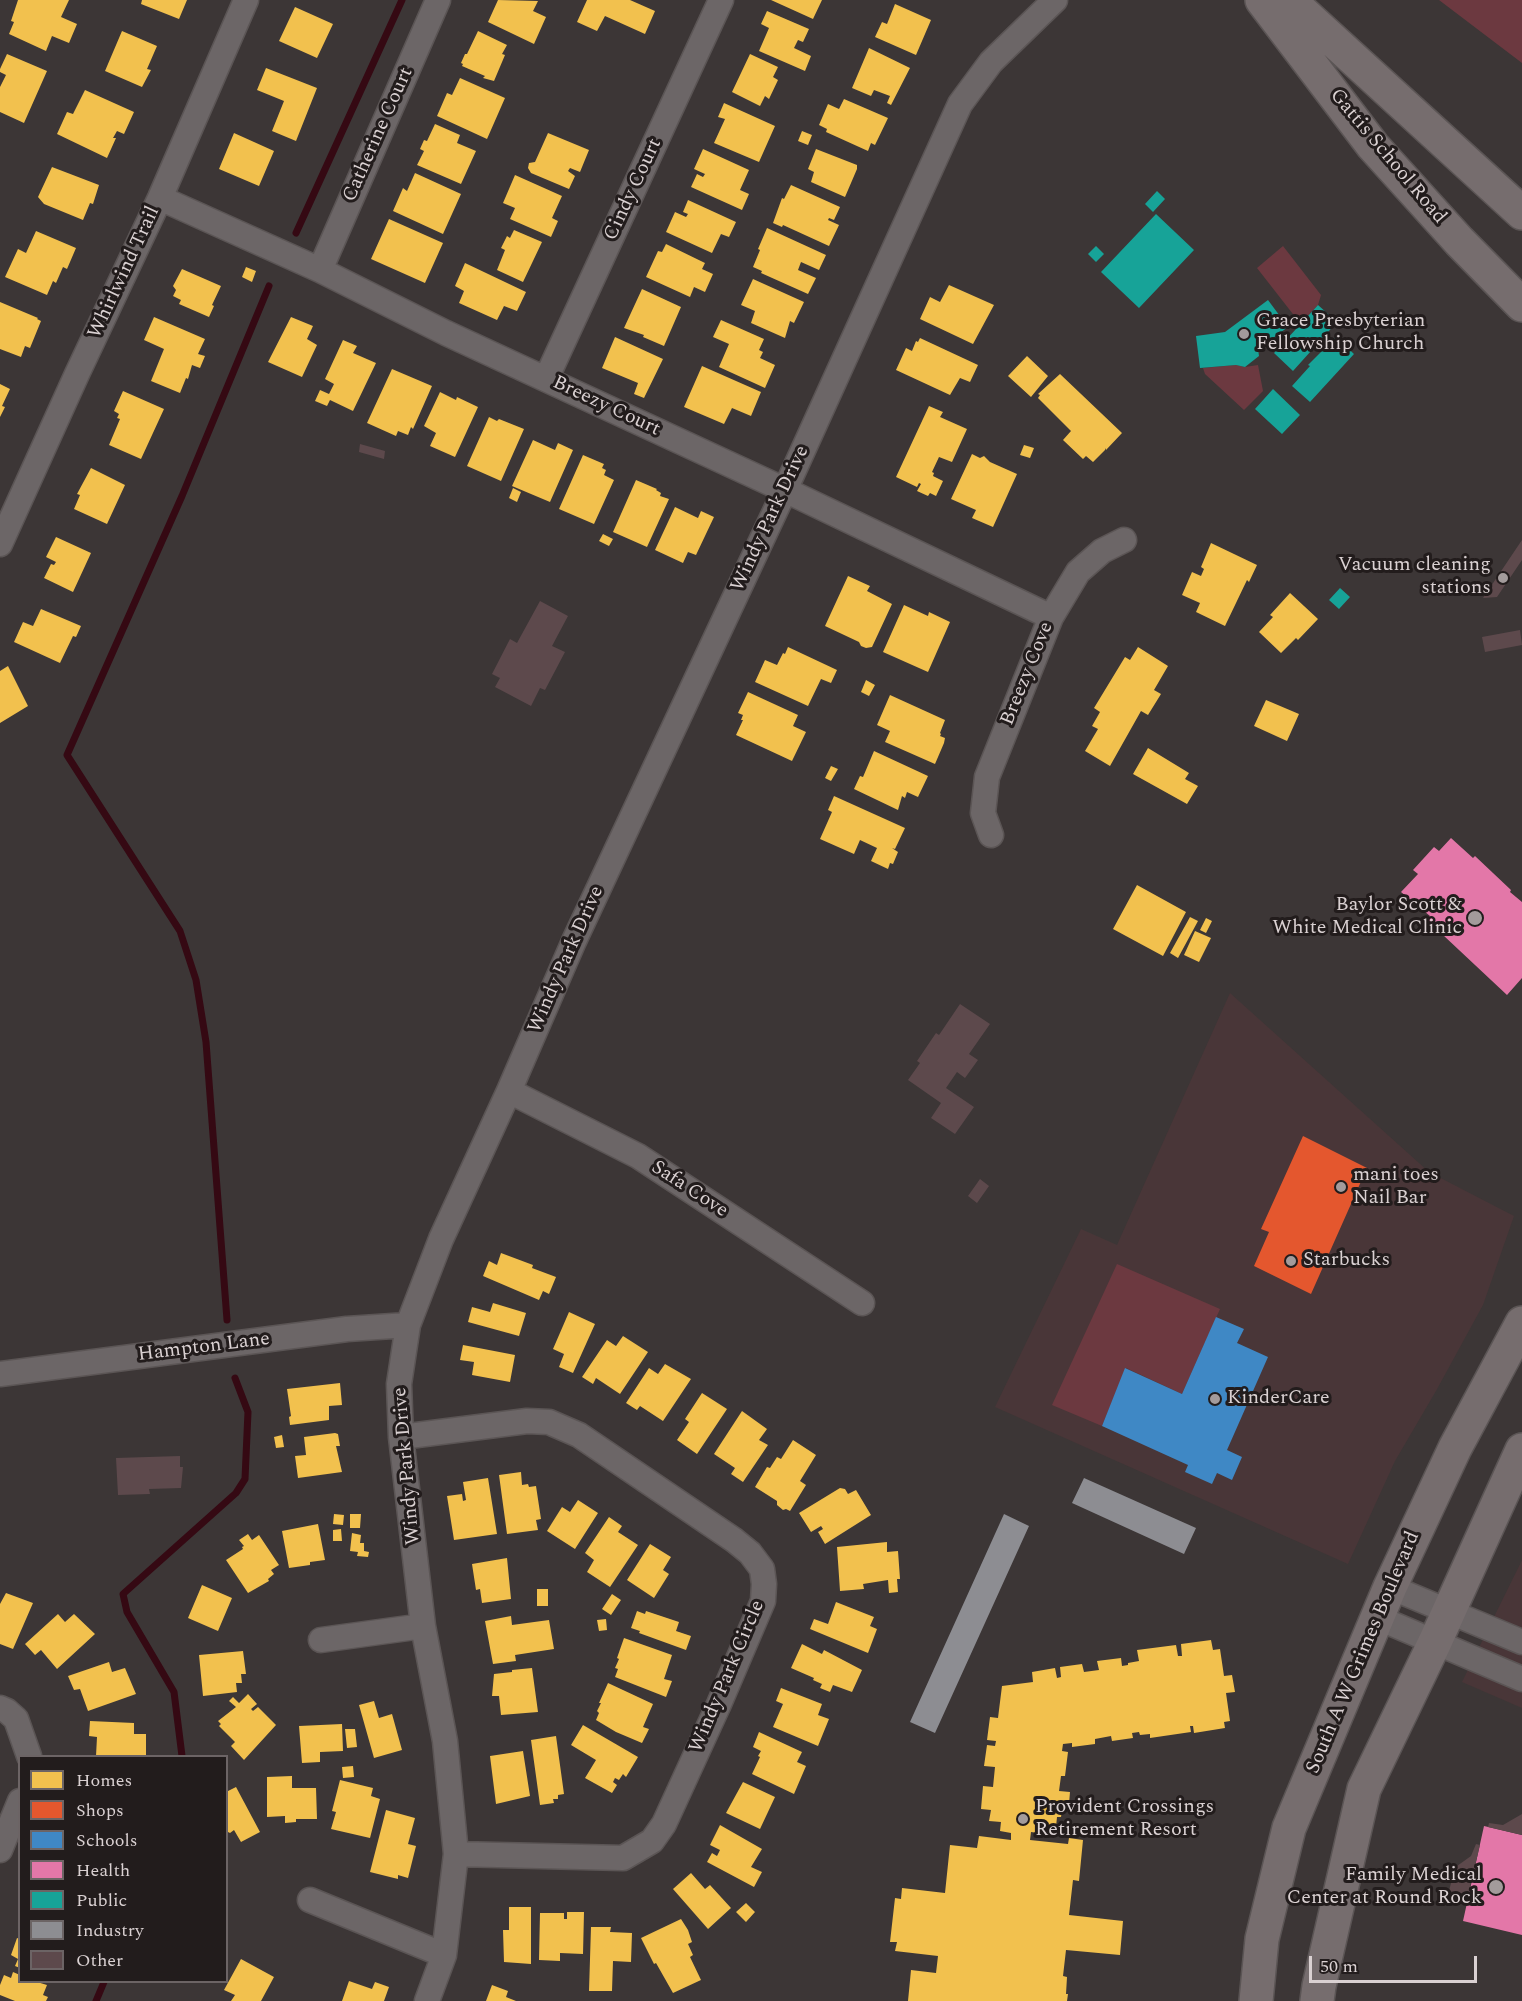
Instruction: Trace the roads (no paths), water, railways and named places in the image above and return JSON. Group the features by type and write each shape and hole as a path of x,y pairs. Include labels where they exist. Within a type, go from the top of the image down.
{"main road":[{"name":"Gattis School Road","path":"1262,0 1373,146 1459,241 1522,305"},
{"name":"Gattis School Road","path":"1289,0 1522,213"},
{"name":"South A W Grimes Boulevard","path":"1256,2001 1262,1939 1289,1828 1376,1617 1455,1448 1522,1323"},
{"path":"1317,2001 1364,1789 1449,1612 1522,1450"}],"street":[{"name":"Whirlwind Trail","path":"0,544 160,198 246,0"},
{"name":"Catherine Court","path":"320,270 438,0"},
{"name":"Cindy Court","path":"546,379 721,0"},
{"name":"Windy Park Drive","path":"427,2001 444,1955 456,1854 445,1741 423,1626 401,1437 399,1384 408,1325 441,1239 574,940 785,490 960,104 991,62 1055,0"},
{"name":"Breezy Court","path":"160,198 320,270 446,333 785,490 1051,617"},
{"name":"Breezy Cove","path":"991,835 983,813 987,777 1051,617 1078,572 1102,551 1124,540"},
{"name":"Safa Cove","path":"508,1091 639,1156 862,1303"},
{"name":"Hampton Lane","path":"0,1374 347,1329 408,1325"},
{"name":"Windy Park Circle","path":"401,1437 527,1421 549,1422 588,1442 734,1540 750,1553 762,1569 764,1584 763,1601 719,1704 664,1824 652,1841 623,1858 456,1854"},
{"path":"1390,1587 1522,1642"},
{"path":"1376,1617 1522,1679"},
{"path":"321,1640 423,1626"},
{"path":"0,1708 16,1719 29,1755"},
{"path":"0,1850 18,1806"},
{"path":"310,1900 444,1955"}],"waterway":[{"path":"296,233 402,0"},
{"path":"227,1320 206,1042 196,980 180,931 67,755 182,496 269,286"},
{"path":"182,1755 174,1692 127,1612 123,1594 236,1493 245,1479 248,1412 235,1378"},
{"path":"96,2001 104,1983"}],"place":[{"name":"Grace Presbyterian Fellowship Church","path":"1244,334"},
{"name":"Vacuum cleaning stations","path":"1503,578"},
{"name":"Baylor Scott & White Medical Clinic","path":"1475,918"},
{"name":"mani toes Nail Bar","path":"1341,1187"},
{"name":"Starbucks","path":"1291,1261"},
{"name":"KinderCare","path":"1215,1399"},
{"name":"Provident Crossings Retirement Resort","path":"1023,1819"},
{"name":"Family Medical Center at Round Rock","path":"1496,1887"}]}
